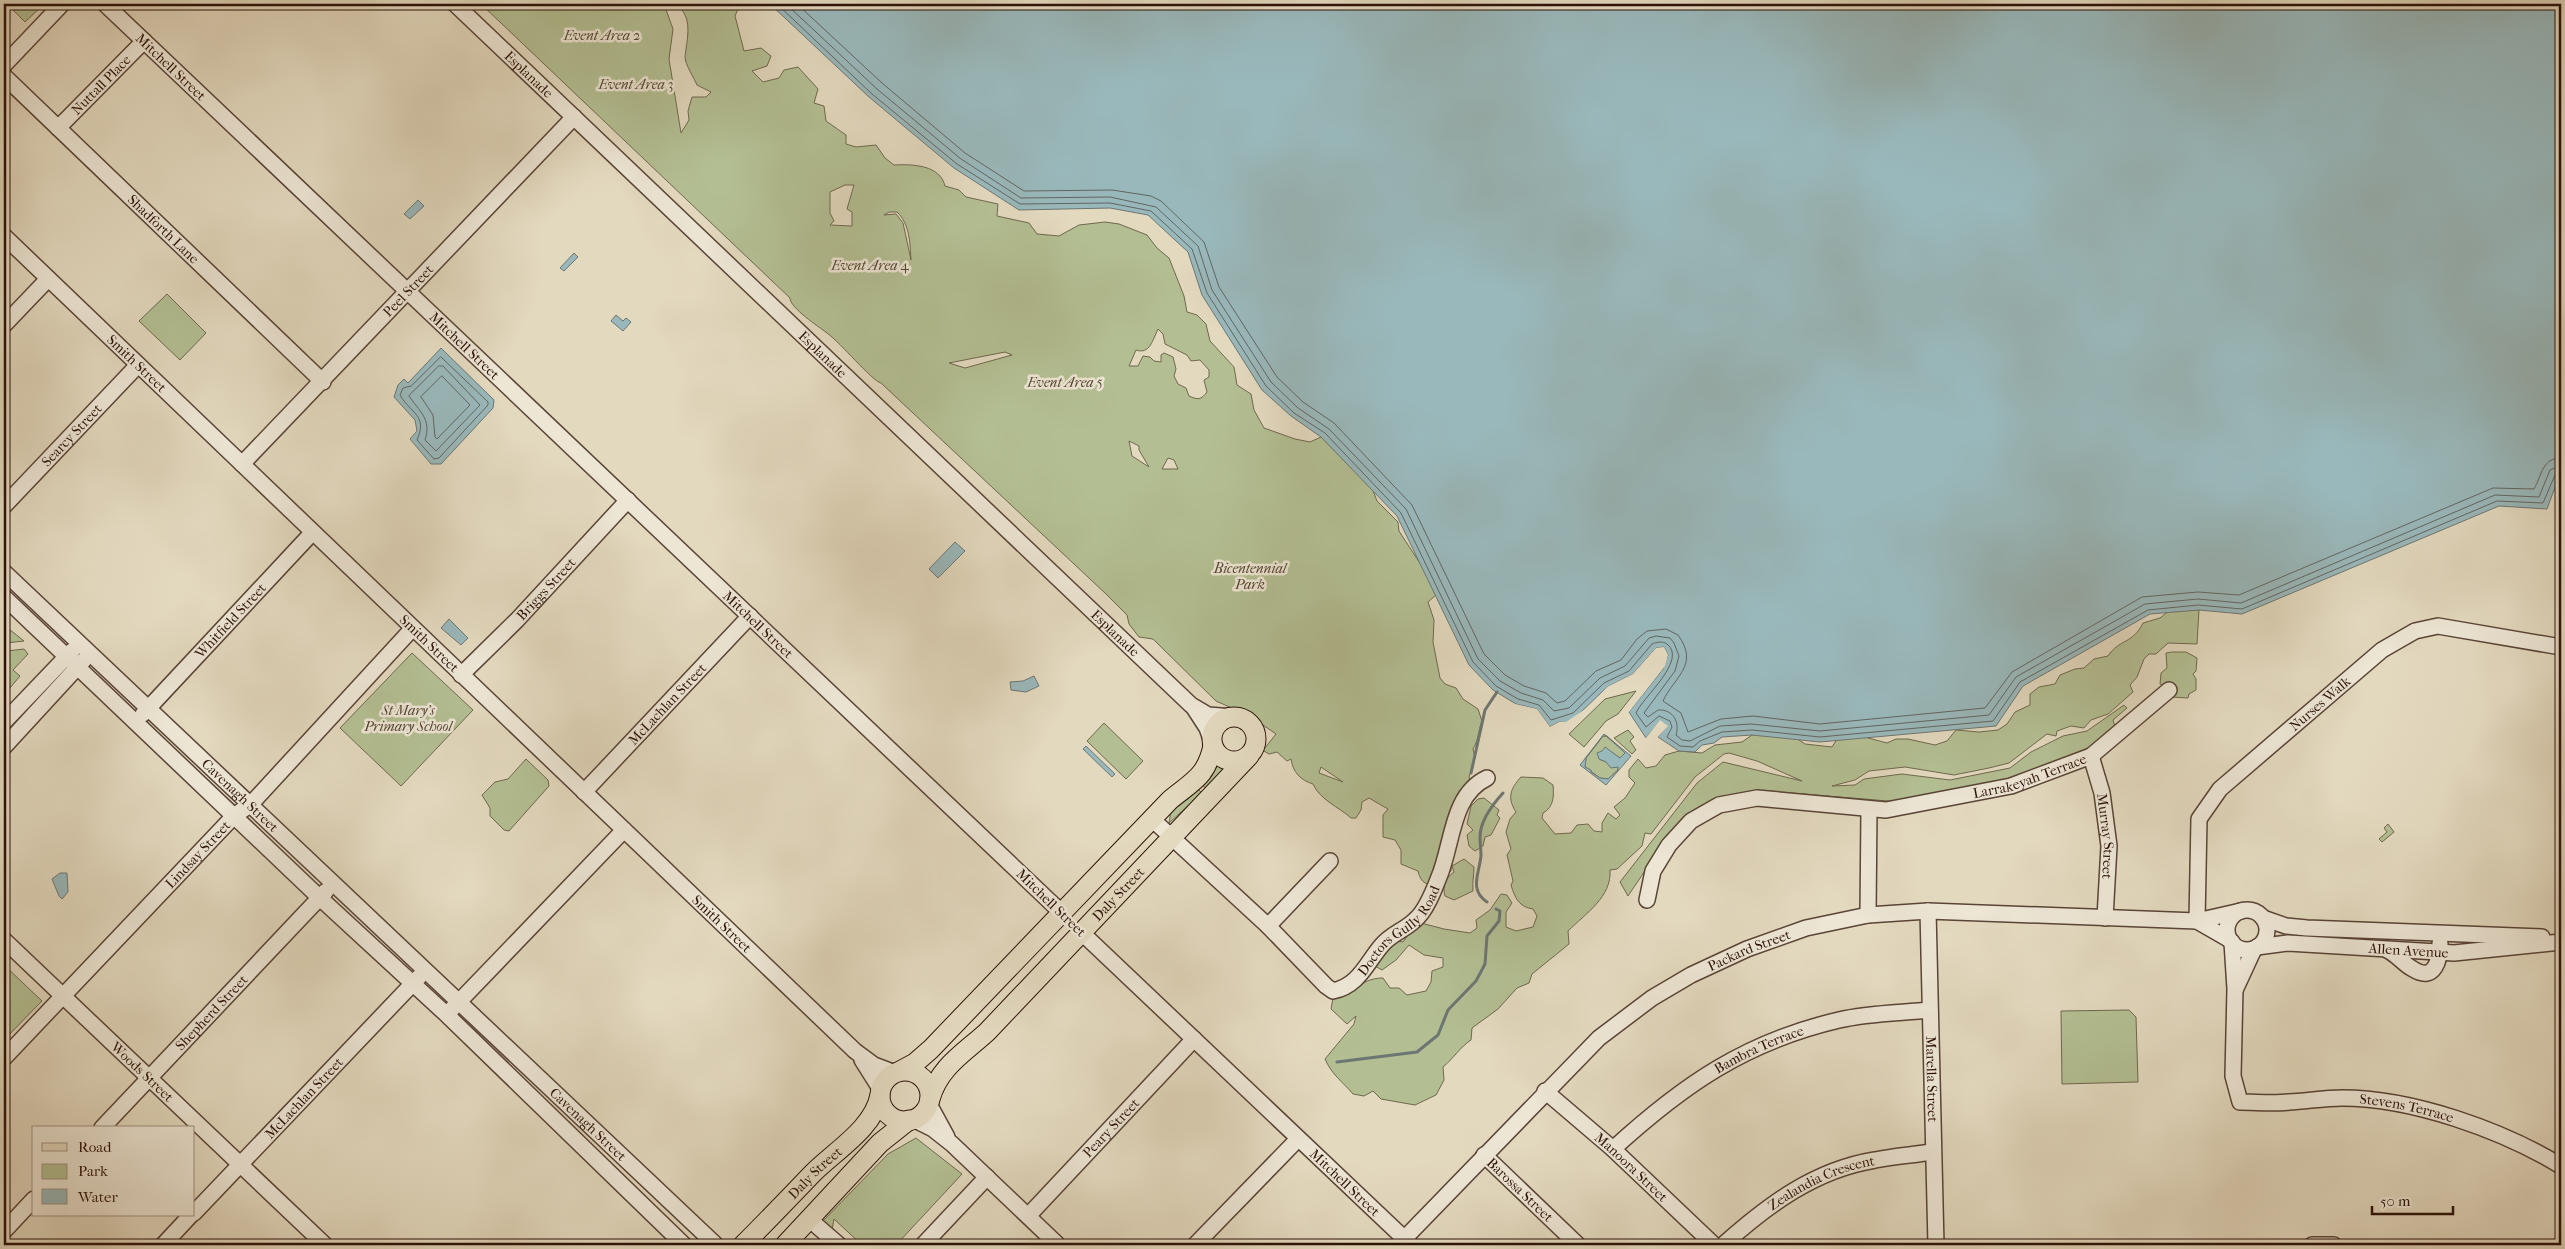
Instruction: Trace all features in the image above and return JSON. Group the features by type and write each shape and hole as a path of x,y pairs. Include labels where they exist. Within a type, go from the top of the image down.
{"main road":[{"name":"Daly Street","path":"898,1072 915,1063 931,1049 1153,820 1170,800 1201,776 1209,761 1213,732 1219,723 1234,717"},
{"path":"1212,744 1218,755 1225,759 1237,761 1249,756 1256,740 1255,734 1248,722 1234,717"},
{"name":"Daly Street","path":"929,1101 935,1085 950,1063 987,1032 1249,756"},
{"name":"Mitchell Street","path":"1062,914 1081,932"},
{"path":"911,1071 928,1084 929,1101 921,1115 911,1120 898,1120 888,1114 882,1106 880,1092 884,1081 898,1072 911,1071"},
{"name":"Daly Street","path":"743,1245 814,1172 859,1131 874,1112 880,1092"},
{"name":"Daly Street","path":"785,1245 880,1143 911,1120"}],"street":[{"path":"4,65 62,4"},
{"name":"Mitchell Street","path":"105,4 1062,914"},
{"name":"Esplanade","path":"455,4 1191,705 1207,728 1212,744"},
{"name":"Nuttall Place","path":"58,128 144,40"},
{"name":"Shadforth Lane","path":"4,76 323,382"},
{"name":"Peel Street","path":"242,464 323,382 574,117"},
{"name":"Smith Street","path":"4,236 412,629 855,1051 874,1065 898,1072"},
{"path":"4,324 48,279"},
{"name":"Searcy Street","path":"4,506 138,365"},
{"name":"Briggs Street","path":"461,675 517,620 628,500"},
{"name":"Whitfield Street","path":"148,707 312,533"},
{"name":"Cavenagh Street","path":"4,572 716,1245"},
{"name":"Cavenagh Street","path":"4,597 320,898 447,1015 684,1245"},
{"name":"McLachlan Street","path":"584,792 750,616"},
{"name":"Nurses Walk","path":"2197,921 2199,819 2220,789 2382,650 2415,631 2438,626 2561,647"},
{"name":"Lindsay Street","path":"4,1058 234,816 251,804 412,629"},
{"path":"4,722 66,657 85,648"},
{"path":"4,747 77,667 85,648"},
{"name":"Larrakeyah Terrace","path":"1646,900 1653,871 1669,845 1691,821 1719,805 1757,798 1869,809 1909,807 2011,786 2091,756 2169,690"},
{"name":"Esplanade","path":"1191,705 1208,715 1234,717"},
{"path":"136,723 148,707"},
{"name":"Murray Street","path":"2091,756 2102,793 2109,846 2105,918"},
{"name":"Doctors Gully Road","path":"1153,820 1268,926 1333,991 1339,990 1365,970 1380,946 1392,934 1417,919 1440,876 1461,804 1471,789 1487,778"},
{"path":"1868,915 1869,809"},
{"path":"447,1015 624,830"},
{"path":"1268,926 1330,861"},
{"path":"320,898 334,883"},
{"name":"Shepherd Street","path":"104,1126 320,898"},
{"name":"Packard Street","path":"1408,1242 1484,1154 1582,1054 1619,1022 1652,998 1691,976 1747,949 1806,928 1868,915 1928,911 2197,921 2240,911"},
{"name":"Marella Street","path":"1928,911 1932,1152 1936,1245"},
{"path":"2240,911 2254,911 2263,918 2267,926 2267,933 2265,940 2256,948 2236,989 2231,941 2227,933 2230,920 2240,911"},
{"name":"Allen Avenue","path":"2263,918 2277,924 2294,927 2561,938"},
{"name":"Packard Street","path":"2197,921 2231,941"},
{"name":"Mitchell Street","path":"1081,932 1408,1242"},
{"path":"2382,948 2399,957 2411,968 2423,972 2435,968 2439,960 2440,934"},
{"name":"Woods Street","path":"4,940 325,1245"},
{"path":"2231,941 2240,949 2256,948"},
{"name":"Allen Avenue","path":"2256,948 2288,942 2454,953 2561,942"},
{"path":"412,983 425,970"},
{"name":"McLachlan Street","path":"195,1212 412,983"},
{"name":"Stevens Terrace","path":"2236,989 2233,1076 2240,1102 2286,1103 2343,1098 2388,1103 2433,1112 2476,1126 2519,1143 2561,1166"},
{"name":"Bambra Terrace","path":"1614,1149 1653,1113 1698,1079 1726,1062 1756,1048 1796,1032 1840,1020 1930,1010"},
{"name":"Peary Street","path":"1028,1216 1194,1039"},
{"name":"Smith Street","path":"855,1051 868,1068 880,1092"},
{"name":"Manoora Street","path":"1546,1091 1614,1149 1714,1245"},
{"path":"929,1101 944,1134 952,1144"},
{"path":"911,1120 934,1130 952,1144 1058,1245"},
{"path":"1195,1245 1298,1139"},
{"name":"Zealandia Crescent","path":"1723,1245 1780,1198 1810,1181 1840,1168 1874,1160 1932,1152"},
{"name":"Barossa Street","path":"1484,1154 1578,1245"},
{"path":"923,1245 987,1177"},
{"path":"639,1202 653,1186"},
{"path":"4,1231 32,1201"},
{"name":"McLachlan Street","path":"163,1245 191,1216"},
{"path":"810,1219 839,1245"},
{"path":"2312,1245 2334,1245"}],"green space":[{"path":"7,4 44,4 25,22"},
{"name":"Bicentennial Park","path":"481,4 664,4 673,29 669,59 681,133 689,120 688,111 692,97 706,97 711,92 697,85 686,63 687,21 681,9 675,4 740,4 735,16 744,51 761,48 771,56 767,66 752,71 763,82 779,78 784,70 798,67 818,89 814,103 824,106 826,121 846,135 846,144 856,147 876,145 885,158 894,165 925,167 932,170 938,174 945,186 959,190 966,197 998,204 997,216 1029,223 1037,234 1059,236 1079,225 1105,222 1119,224 1147,235 1157,248 1169,258 1184,296 1187,312 1197,315 1206,324 1210,341 1234,367 1237,385 1251,394 1254,410 1264,428 1310,442 1321,437 1372,488 1377,501 1398,522 1399,531 1423,568 1436,595 1428,602 1434,620 1433,642 1440,678 1445,684 1456,688 1463,699 1478,709 1482,721 1473,749 1475,757 1469,777 1471,783 1466,814 1462,823 1451,830 1456,845 1451,871 1441,881 1440,886 1425,883 1418,871 1401,864 1401,850 1395,840 1383,837 1383,815 1388,809 1369,798 1362,802 1361,810 1356,818 1351,818 1320,795 1313,784 1298,775 1293,768 1291,759 1287,761 1277,752 1269,754 1264,751 1257,758 1276,734 1250,716 1216,701 1153,639 1139,637 1129,624 1127,615 1106,594 881,383 870,375 833,338 799,312 790,298","holes":["845,185 854,185 847,209 852,212 852,226 830,225 834,221 830,213 830,192","889,212 897,212 905,222 909,234 911,260 903,223 896,214 884,215","1158,329 1163,334 1165,344 1187,355 1191,361 1200,360 1209,370 1209,377 1204,380 1207,392 1203,397 1197,399 1189,396 1186,388 1178,384 1174,376 1176,369 1173,357 1164,353 1161,355 1161,362 1143,356 1138,366 1129,366 1136,350 1145,350 1150,345","1005,352 1012,355 965,368 949,363","1129,441 1139,446 1139,450 1149,467 1132,456","1168,458 1174,460 1178,469 1162,469","1321,767 1343,782 1319,773"]},
{"path":"167,294 206,333 180,360 139,321"},
{"path":"2171,609 2199,610 2197,644 2168,643 2156,654 2149,654 2144,659 2137,677 2130,685 2133,692 2108,714 2091,720 2084,728 2071,726 2057,731 2056,736 2047,734 2009,763 1989,768 1954,775 1905,767 1869,771 1855,780 1832,786 1855,785 1864,779 1902,774 1950,780 2010,768 2031,752 2063,736 2087,731 2124,705 2127,708 2113,720 2116,730 2091,748 2011,780 1900,802 1767,791 1725,796 1659,850 1628,896 1620,882 1697,783 1723,762 1802,781 1757,761 1729,753 1724,754 1695,777 1651,834 1645,833 1642,846 1617,869 1610,870 1607,889 1602,897 1568,931 1569,944 1532,974 1529,983 1517,988 1498,1009 1472,1028 1471,1040 1443,1067 1444,1080 1436,1095 1415,1105 1381,1099 1373,1091 1364,1096 1353,1094 1328,1065 1325,1059 1354,1024 1356,1016 1347,1024 1331,1009 1333,998 1346,994 1367,981 1383,978 1390,988 1399,988 1407,995 1426,991 1431,982 1432,971 1443,967 1443,958 1424,955 1409,945 1396,960 1382,970 1373,965 1392,940 1403,942 1417,922 1470,933 1477,928 1476,920 1490,910 1501,894 1507,895 1512,903 1506,912 1506,927 1516,931 1533,927 1537,916 1533,909 1524,906 1516,898 1511,885 1513,881 1507,855 1511,849 1506,832 1510,819 1516,812 1511,802 1511,794 1521,777 1543,778 1553,785 1552,801 1547,811 1543,813 1542,818 1555,834 1571,833 1577,825 1588,824 1594,831 1602,832 1602,823 1608,813 1616,819 1620,815 1614,807 1625,798 1635,783 1629,777 1629,770 1638,759 1646,768 1656,766 1665,755 1679,751 1702,753 1715,745 1742,742 1752,735 1787,732 1805,744 1832,747 1839,736 1857,735 1887,743 1896,739 1908,739 1935,745 1947,741 1956,730 1979,732 1998,730 2007,724 2015,712 2030,705 2030,694 2039,687 2055,684 2060,675 2075,669 2084,668 2094,659 2108,656 2117,647 2135,635 2143,623 2160,618"},
{"path":"4,625 24,641 6,643"},
{"path":"24,649 28,654 13,670 20,676 4,695 7,651"},
{"path":"2186,652 2197,658 2196,671 2193,674 2196,679 2196,690 2189,694 2188,698 2172,697 2167,687 2160,684 2161,673 2167,668 2166,653"},
{"name":"St Mary's Primary School","path":"412,653 473,710 401,786 340,728"},
{"path":"1636,691 1618,714 1606,721 1584,747 1569,734 1605,699"},
{"path":"1104,723 1143,761 1126,779 1087,741"},
{"path":"1628,730 1634,737 1630,741 1636,750 1632,754 1614,738"},
{"path":"1603,736 1606,736 1626,753 1620,758 1611,752 1599,759 1618,767 1618,770 1608,779 1600,778 1585,767 1586,758"},
{"path":"526,759 548,780 549,786 509,831 504,830 490,816 490,808 482,795 495,782 508,779"},
{"path":"1216,764 1225,769 1207,789 1202,785"},
{"path":"1198,789 1202,793 1169,823 1171,811"},
{"path":"1484,798 1499,810 1497,815 1500,818 1491,835 1485,837 1483,846 1475,851 1469,846 1467,835 1473,830 1467,824 1471,806 1478,799"},
{"path":"2388,824 2394,832 2382,842 2379,839 2387,832 2384,828"},
{"path":"1464,859 1474,867 1473,891 1454,900 1445,896 1444,885 1454,872 1452,866"},
{"path":"4,965 42,1001 4,1040"},
{"path":"2129,1010 2136,1017 2138,1082 2062,1084 2061,1011"},
{"path":"916,1138 962,1174 896,1245 862,1245 834,1219 832,1230 819,1225 888,1154"}],"water":[{"path":"770,4 2561,4 2561,471 2547,509 2499,506 2242,614 2199,610 2150,614 2023,686 1996,726 1820,742 1752,735 1722,737 1714,743 1702,745 1695,752 1679,751 1658,737 1667,726 1660,721 1646,738 1629,712 1663,669 1668,655 1664,647 1656,648 1633,674 1607,687 1576,717 1566,723 1559,722 1550,727 1537,709 1516,704 1493,690 1469,665 1397,516 1321,437 1291,416 1262,390 1202,295 1188,252 1148,215 1110,208 1019,210 954,168 869,97"},
{"path":"418,200 424,206 410,219 404,214"},
{"path":"574,253 578,257 564,271 560,268"},
{"path":"616,315 623,321 626,318 631,322 623,331 611,321"},
{"path":"441,348 494,400 493,408 441,464 431,464 410,439 417,431 415,420 394,397 398,385 404,379 408,383"},
{"path":"955,542 965,551 938,578 929,569"},
{"path":"449,619 468,638 461,645 441,628"},
{"path":"1034,676 1039,686 1026,692 1011,690 1010,682 1023,681"},
{"path":"1604,734 1606,736 1603,736 1586,758 1585,767 1591,770 1591,772 1600,778 1608,779 1618,770 1618,767 1611,768 1606,762 1599,759 1597,753 1605,747 1620,758 1625,753 1610,739 1631,756 1606,785 1580,765"},
{"path":"1086,746 1115,774 1112,777 1083,749"},
{"path":"60,873 67,873 68,892 62,899 52,879"}],"pier":[{"path":"1664,647 1668,655 1665,666 1629,712 1628,710 1663,665 1665,655 1663,650 1657,650 1635,676 1608,689 1591,707 1566,725 1560,724 1549,730 1536,712 1511,703 1537,709 1550,727 1559,722 1566,722 1590,706 1607,687 1633,674 1656,648"},
{"path":"1660,720 1668,726 1656,739 1655,736 1664,726 1661,724 1648,739 1646,738"}],"waterway":[{"path":"1471,773 1485,710 1497,692"},
{"path":"1487,902 1478,892 1476,881 1481,856 1480,837 1482,825 1488,813 1503,793"},
{"path":"1337,1062 1417,1052 1438,1035 1448,1010 1476,981 1485,964 1487,936 1499,921 1500,911 1496,909"}],"park label":[{"name":"Event Area 2","path":"602,35"},
{"name":"Event Area 3","path":"636,84"},
{"name":"Event Area 4","path":"870,265"},
{"name":"Event Area 5","path":"1065,382"}]}
